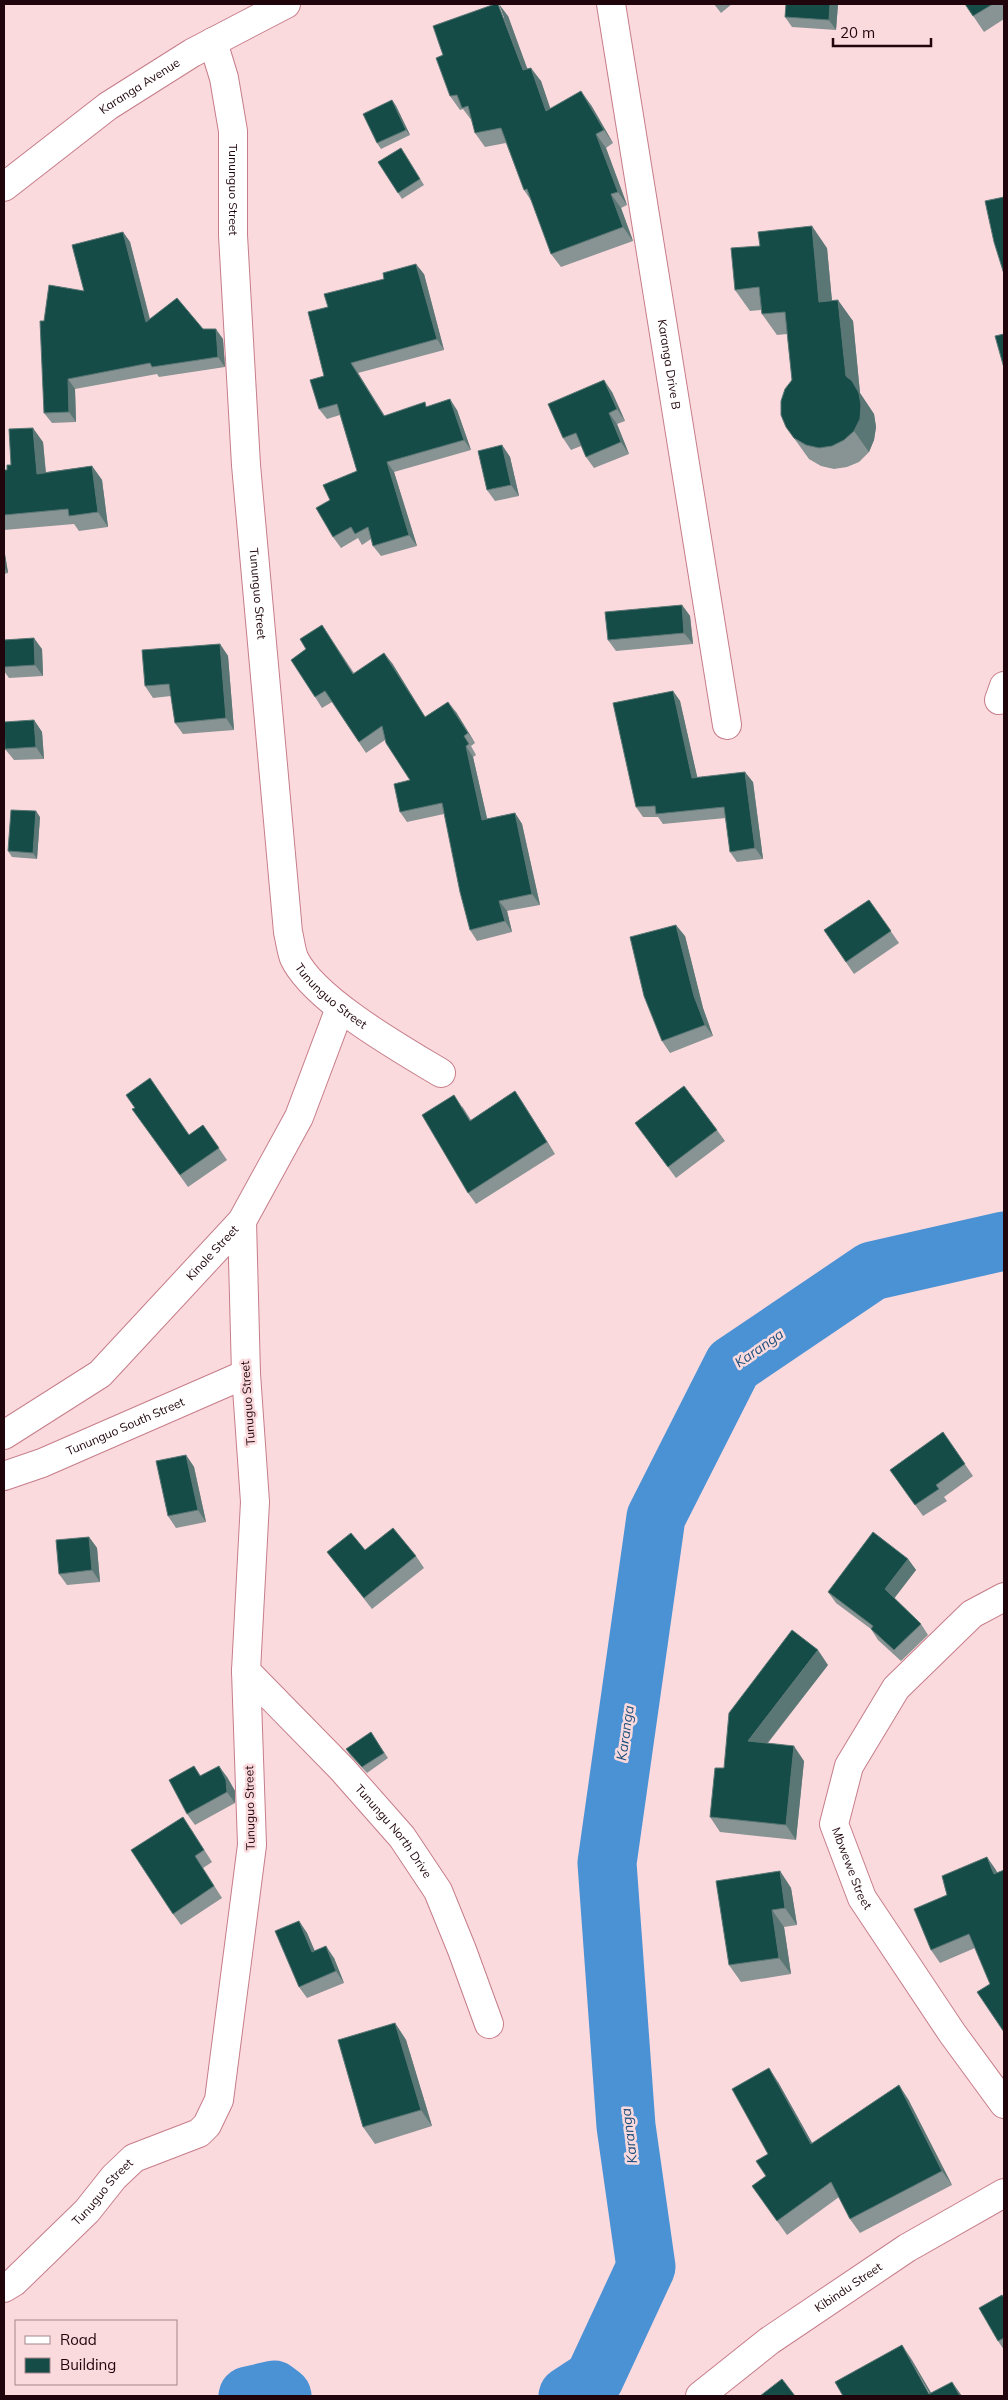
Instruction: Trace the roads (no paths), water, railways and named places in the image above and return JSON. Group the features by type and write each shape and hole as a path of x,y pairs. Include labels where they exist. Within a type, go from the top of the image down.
{"street":[{"name":"Karanga Avenue","path":"4,187 108,106 213,42 286,4"},
{"name":"Karanga Drive B","path":"611,4 727,725"},
{"name":"Tununguo Street","path":"213,42 224,78 233,131 233,235 246,465 288,932 294,957 303,972 340,1008 398,1048 441,1073"},
{"name":"Kinole Street","path":"4,1435 100,1374 242,1221 299,1117 340,1008"},
{"name":"Tunuguo Street","path":"4,2288 14,2282 87,2211 114,2177 134,2158 198,2133 207,2125 219,2100 252,1845 246,1671 255,1502 246,1374 242,1221"},
{"name":"Tununguo South Street","path":"4,1476 42,1463 246,1374"},
{"name":"Mbwewe Street","path":"1004,1597 972,1614 896,1688 849,1766 834,1824 862,1898 952,2033 1004,2104"},
{"name":"Tunungu North Drive","path":"246,1671 342,1770 402,1837 438,1891 489,2024"},
{"name":"Kibindu Street","path":"700,2396 769,2342 906,2248 1004,2193"}],"waterway":[{"name":"Karanga","path":"568,2396 594,2379 646,2267 626,2126 607,1863 656,1517 733,1365 872,1271 1004,1241"},
{"name":"Karanga","path":"248,2396 274,2390 282,2396"}]}
